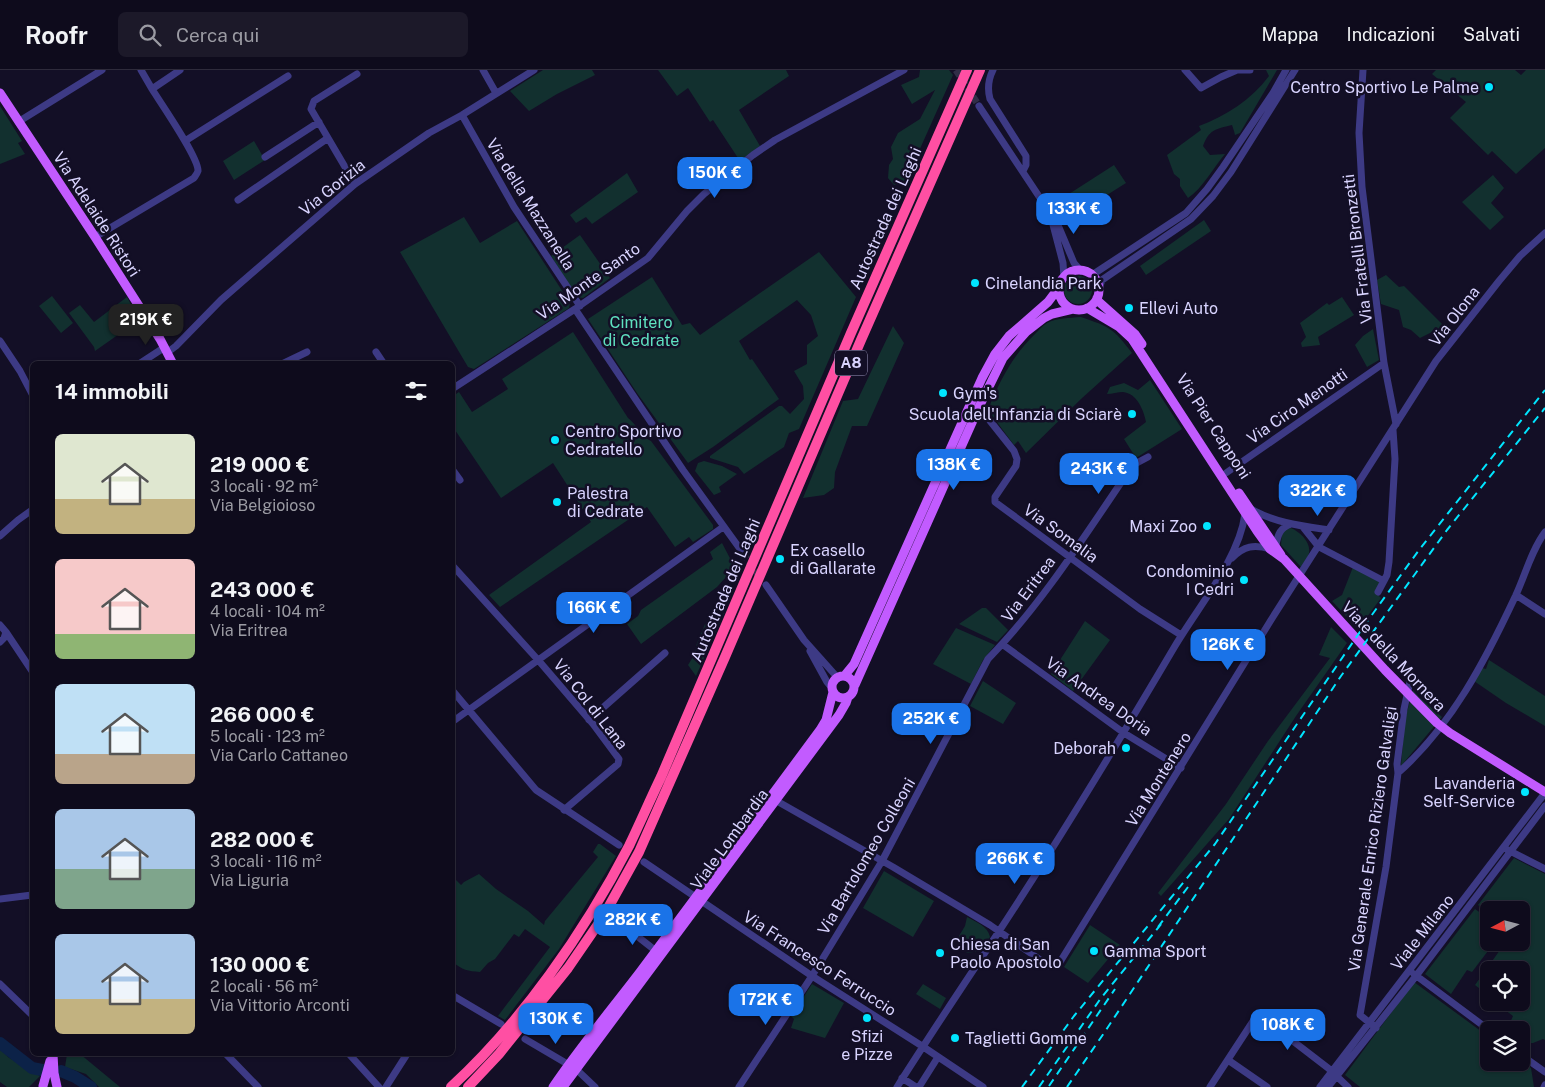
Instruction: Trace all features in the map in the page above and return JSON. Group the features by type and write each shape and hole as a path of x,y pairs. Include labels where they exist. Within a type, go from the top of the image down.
{"highway":[{"name":"Autostrada dei Laghi","path":"451,1087 472,1068 514,1019 557,964 592,912 628,846 661,777 843,351 967,70"},
{"name":"Autostrada dei Laghi","path":"468,1087 523,1025 573,961 603,917 639,852 980,70"},
{"path":"446,1087 472,1068"}],"main road":[{"name":"Via Adelaide Ristori","path":"0,93 95,237 166,349 172,361"},
{"path":"1081,270 1092,275 1098,284 1098,293 1093,304 1080,310 1073,309 1044,318 1021,337 1003,358 978,407 854,691 848,697 842,698 837,696 833,690 832,683 854,664 990,362 1009,336 1048,302 1062,282 1073,271 1081,270"},
{"path":"1062,282 1060,293 1062,300 1073,309"},
{"name":"Via Pier Capponi","path":"1098,293 1098,301 1135,334 1226,472 1247,510"},
{"name":"Via Pier Capponi","path":"1087,308 1119,327 1132,339 1247,510 1273,547 1284,559"},
{"name":"Viale della Mornera","path":"1284,559 1408,695 1436,723 1545,792"},
{"path":"841,676 851,678 855,685"},
{"name":"Viale Lombardia","path":"572,1067 656,951 699,899 820,730 826,720 833,690"},
{"name":"Viale Lombardia","path":"572,1067 839,715 848,697"},
{"path":"52,1056 43,1087 57,1087 53,1056"},
{"path":"553,1087 572,1067"},
{"path":"563,1087 572,1067"}],"street":[{"path":"18,122 102,70"},
{"path":"95,237 194,178 198,171 185,141 141,70"},
{"path":"152,89 180,70"},
{"path":"483,70 496,93"},
{"name":"Via Gorizia","path":"144,361 166,349 176,346 221,300 355,184 419,139 462,115 534,70"},
{"name":"Via Monte Santo","path":"455,387 578,308 648,258 687,211 704,194 752,155 775,140 904,70"},
{"path":"993,70 988,87 990,99 1026,156 1026,165 1023,171"},
{"path":"1185,70 1201,88 1229,72 1250,70"},
{"path":"1092,275 1186,214 1223,167 1273,93 1286,70"},
{"path":"1098,293 1102,280 1191,219 1212,196 1231,172 1295,70"},
{"name":"Via Fratelli Bronzetti","path":"1363,70 1359,150 1384,363 1394,427 1388,568 1378,592"},
{"path":"355,184 311,109 314,101 358,74"},
{"path":"185,141 288,76"},
{"path":"979,106 1058,225 1074,263 1081,270"},
{"name":"Via della Mazzanella","path":"462,115 510,200 632,395 743,553"},
{"path":"265,157 319,122"},
{"path":"238,200 328,138"},
{"path":"1050,214 1063,264 1062,282"},
{"name":"Via Olona","path":"1394,427 1436,361 1520,256 1545,233"},
{"path":"0,341 30,390"},
{"path":"288,361 307,352"},
{"path":"376,352 382,361"},
{"name":"Via Ciro Menotti","path":"1226,472 1384,363"},
{"name":"Via Somalia","path":"978,407 1014,451 1017,459 1016,466 994,500 1140,609 1182,635"},
{"name":"Via Montenero","path":"999,931 1049,966 1054,966 1060,962 1271,620 1394,427"},
{"name":"Via Eritrea","path":"1002,644 1070,556 1133,465 1148,457"},
{"path":"455,473 460,480"},
{"path":"897,1087 922,1046 999,931 1124,733 1227,563 1243,530 1247,510 1291,524 1329,530"},
{"path":"0,536 30,511"},
{"path":"1227,563 1238,552 1248,546 1273,547 1283,527 1291,524"},
{"path":"455,720 723,527"},
{"path":"1304,527 1319,547 1384,581"},
{"path":"1398,773 1418,755 1435,735 1460,700 1516,596 1538,541 1545,532"},
{"name":"Via Col di Lana","path":"455,568 539,660 619,759 618,764 564,810"},
{"path":"766,585 804,640 833,690"},
{"path":"1516,596 1545,614"},
{"path":"0,625 30,668"},
{"path":"6,632 1,642 18,650"},
{"path":"804,640 841,676"},
{"name":"Via Andrea Doria","path":"1002,644 1124,733 1181,768"},
{"name":"Via Bartolomeo Colleoni","path":"739,1087 812,976 882,861 988,659 1002,644"},
{"path":"589,720 665,653"},
{"name":"Via Generale Enrico Riziero Galvaligi","path":"1369,1022 1360,1016 1386,867 1404,710 1411,677"},
{"path":"455,693 536,790 619,845"},
{"name":"Viale Milano","path":"1320,1087 1334,1075 1376,1028 1416,976 1507,850 1545,792"},
{"path":"775,800 999,931"},
{"name":"Viale Milano","path":"1328,1087 1369,1022 1507,850 1545,806"},
{"path":"1507,850 1545,869"},
{"name":"Via Francesco Ferruccio","path":"644,862 812,976 983,1087"},
{"path":"0,899 30,896"},
{"path":"623,925 656,951"},
{"path":"1409,971 1480,1023"},
{"path":"0,984 30,1013"},
{"path":"455,996 502,1024"},
{"path":"1210,1087 1259,1014 1328,1068 1348,1087"},
{"path":"1369,1022 1376,1028"},
{"path":"525,1039 572,1067 595,1087"},
{"path":"228,1056 258,1087"},
{"path":"351,1056 379,1087"},
{"path":"386,1087 406,1056"},
{"path":"902,1078 917,1087 938,1057"},
{"path":"1228,1060 1267,1087"},
{"path":"1530,1061 1545,1072"}],"green space":[{"path":"543,70 592,70 595,75 557,94 529,111 510,91"},
{"path":"658,70 786,70 789,76 739,110 760,146 740,161 713,120 710,122 688,88 677,96"},
{"path":"920,70 949,70 953,75 906,180 894,185 888,178 889,165 893,159 891,147 898,133 920,119 935,90 912,104 901,85 919,77"},
{"path":"1266,70 1277,70 1240,133 1235,135 1232,125 1210,133 1203,146 1210,155 1225,154 1203,184 1188,198 1180,186 1180,179 1174,174 1167,155 1201,130 1199,126 1219,117 1246,100 1269,76"},
{"path":"1436,70 1515,70 1521,75 1526,70 1545,70 1545,148 1516,174 1492,151 1488,155 1450,118 1466,102 1432,74"},
{"path":"0,106 22,141 18,143 25,154 0,164"},
{"path":"254,141 265,160 234,180 223,161"},
{"path":"1114,165 1126,183 1066,221 1056,200"},
{"path":"627,173 638,192 592,224 586,217 576,223 570,215"},
{"path":"1493,175 1504,188 1491,203 1504,217 1490,230 1462,202"},
{"path":"464,217 480,243 517,221 570,303 569,308 474,369 468,367 400,252"},
{"path":"1204,220 1211,231 1146,275 1140,266"},
{"path":"580,235 610,278 583,298 577,297 551,256"},
{"name":"Cimitero di Cedrate","path":"819,252 856,297 799,429 789,433 784,447 744,474 738,467 710,458 710,456 779,406 782,406 790,414 804,399 803,386 794,371 807,364 807,345 818,336 811,315 797,300 739,341 750,360 752,359 779,399 688,463 637,393 588,319 652,277 682,325 690,323 700,335"},
{"path":"1386,275 1399,287 1404,286 1444,326 1420,338 1411,330 1403,327 1399,310 1381,304 1377,280"},
{"path":"1078,276 1088,280 1092,290 1088,300 1078,304 1068,300 1064,290 1068,280"},
{"path":"52,296 73,323 61,333 39,306"},
{"path":"127,297 139,320 95,351 69,313 80,305 94,322"},
{"path":"1342,297 1354,315 1318,337 1320,345 1302,347 1301,343 1306,337 1300,323 1327,303 1329,305"},
{"path":"1081,317 1110,329 1132,353 1081,399 1026,453 1018,441 1014,445 988,410 1013,360 1040,329 1047,323 1055,320"},
{"path":"893,326 904,343 867,426 852,426 835,472 834,488 824,495 803,498 843,401 858,399"},
{"path":"1373,329 1379,360 1367,367 1355,345"},
{"name":"Centro Sportivo Cedratello","path":"573,332 628,418 651,441 713,525 713,529 693,542 689,537 675,547 647,507 500,607 489,595 591,522 553,463 501,498 455,430 455,395 459,392 472,412 508,389 502,379"},
{"path":"1150,380 1182,429 1136,458 1124,439 1146,422 1142,408 1136,399 1128,393 1107,394 1110,387 1124,383 1138,390"},
{"path":"704,461 722,466 737,474 719,487 721,492 714,495 695,471 698,463"},
{"path":"1291,528 1307,541 1308,555 1301,567 1281,545 1282,533 1285,529"},
{"path":"722,543 733,564 726,577 717,587 641,644 627,624 638,616 641,610 713,559 710,552"},
{"path":"1353,567 1380,581 1376,593 1381,598 1358,629 1332,601 1342,595"},
{"path":"982,608 986,608 1008,630 997,642 959,624"},
{"path":"724,613 696,676 688,665 693,657 705,624"},
{"path":"1085,621 1110,640 1073,691 1051,674"},
{"path":"1331,627 1347,643 1296,716 1229,819 1161,896 1158,893 1226,804 1268,741 1330,658 1319,655"},
{"path":"956,628 995,645 983,660 971,684 933,664"},
{"path":"1489,660 1545,696 1545,726 1474,681 1482,668 1486,669"},
{"path":"983,681 1016,703 1003,724 970,706"},
{"path":"1413,690 1442,717 1401,766 1405,719"},
{"path":"598,844 600,844 616,856 559,949 505,1020 498,1016 550,947 525,929 519,937 514,934 495,959 488,963 480,972 465,970 456,965 455,879 461,885 479,874 544,925 545,921 598,857 593,852"},
{"path":"1514,858 1545,874 1545,1040 1530,1043 1530,1021 1511,1021 1513,1016 1506,1011 1530,1011 1530,961 1492,961 1499,951 1530,951 1530,901 1481,901"},
{"path":"884,871 934,901 913,937 863,908"},
{"path":"1475,909 1480,913 1480,951 1488,951 1472,972 1467,970 1451,994 1425,974"},
{"path":"967,917 981,925 989,933 990,937 980,951 968,953 961,950 959,936 965,926"},
{"name":"Gamma Sport","path":"1090,925 1120,945 1088,983 1064,967"},
{"path":"1480,978 1480,989 1475,985"},
{"path":"1414,982 1480,1030 1480,1071 1530,1071 1530,1067 1534,1087 1360,1087 1345,1075"},
{"path":"812,984 844,1003 825,1038 791,1028 794,1019 791,1016"},
{"path":"923,984 946,998 940,1009 916,994"},
{"path":"0,1047 8,1057 40,1076 29,1087 7,1087 0,1082"},
{"path":"67,1056 82,1056 120,1087 99,1087 86,1074 65,1067"}],"waterway":[{"path":"0,1043 32,1068 42,1070"},
{"path":"61,1071 91,1087"}],"tunnel":[{"path":"956,70 979,106"},
{"path":"743,553 761,579"}],"railway":[{"path":"1022,1087 1074,1016 1215,844 1366,623 1419,550 1545,390"},
{"path":"1067,1087 1341,676 1447,530 1545,408"},
{"path":"1158,927 1188,887"},
{"path":"1039,1087 1101,998 1162,923"},
{"path":"1049,1086 1115,989"}],"place":[{"name":"Centro Sportivo Le Palme","path":"1489,87"},
{"name":"Cinelandia Park","path":"975,283"},
{"name":"Ellevi Auto","path":"1129,308"},
{"name":"Gym's","path":"943,393"},
{"name":"Scuola dell'Infanzia di Sciarè","path":"1132,414"},
{"name":"Centro Sportivo Cedratello","path":"555,440"},
{"name":"Palestra di Cedrate","path":"557,502"},
{"name":"Maxi Zoo","path":"1207,526"},
{"name":"Ex casello di Gallarate","path":"780,559"},
{"name":"Condominio I Cedri","path":"1244,580"},
{"name":"Deborah","path":"1126,748"},
{"name":"Lavanderia Self-Service","path":"1525,792"},
{"name":"Gamma Sport","path":"1094,951"},
{"name":"Chiesa di San Paolo Apostolo","path":"940,953"},
{"name":"Sfizi e Pizze","path":"867,1018"},
{"name":"Taglietti Gomme","path":"955,1038"}]}
